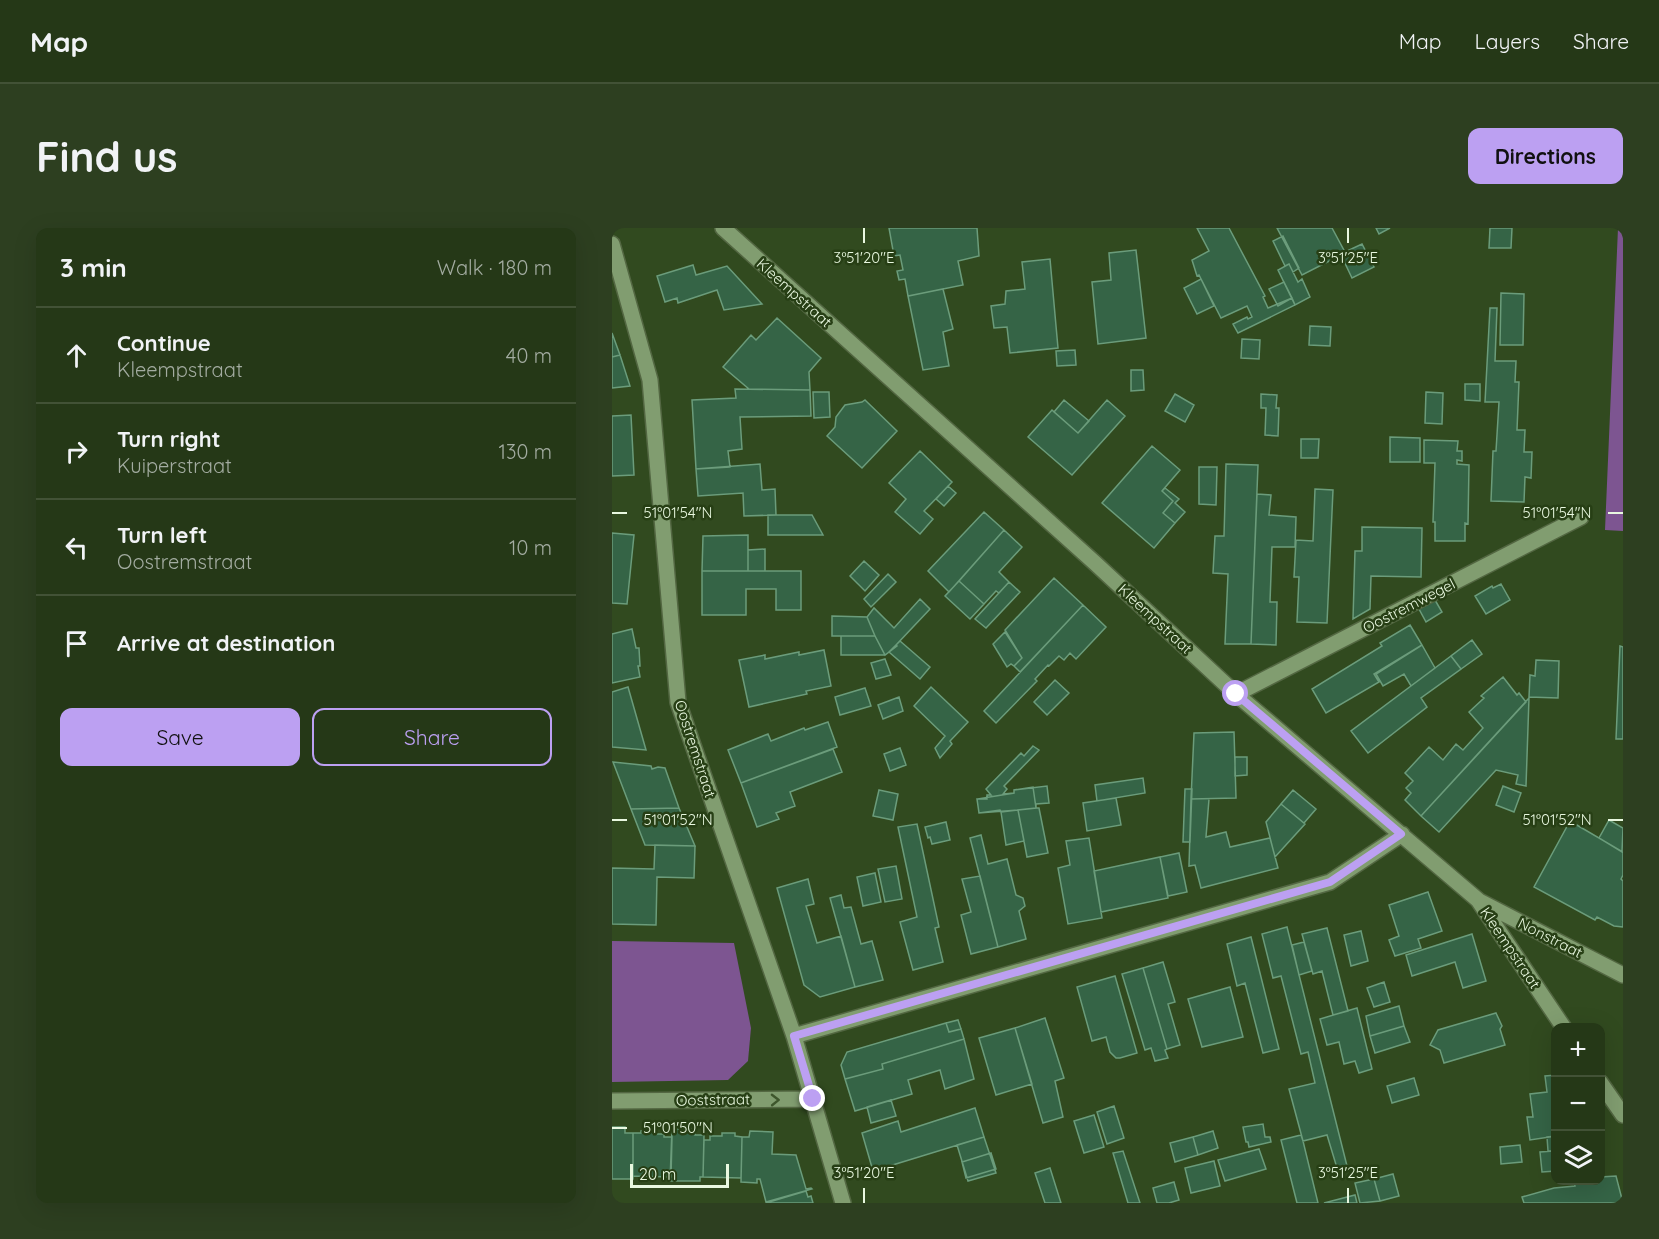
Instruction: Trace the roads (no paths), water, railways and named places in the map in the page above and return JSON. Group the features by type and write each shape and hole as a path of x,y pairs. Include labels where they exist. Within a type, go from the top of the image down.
{"street":[{"name":"Kleempstraat","path":"723,228 1095,563 1236,694 1478,900 1561,1023"},
{"name":"Oostremstraat","path":"612,244 650,380 678,702 794,1036 843,1203"},
{"name":"Oostremwegel","path":"1236,694 1581,518"},
{"path":"794,1036 1330,882 1401,834"},
{"name":"Nonstraat","path":"1478,900 1623,975"},
{"path":"1605,1089 1623,1115"},
{"name":"Ooststraat","path":"612,1101 813,1099"}]}
